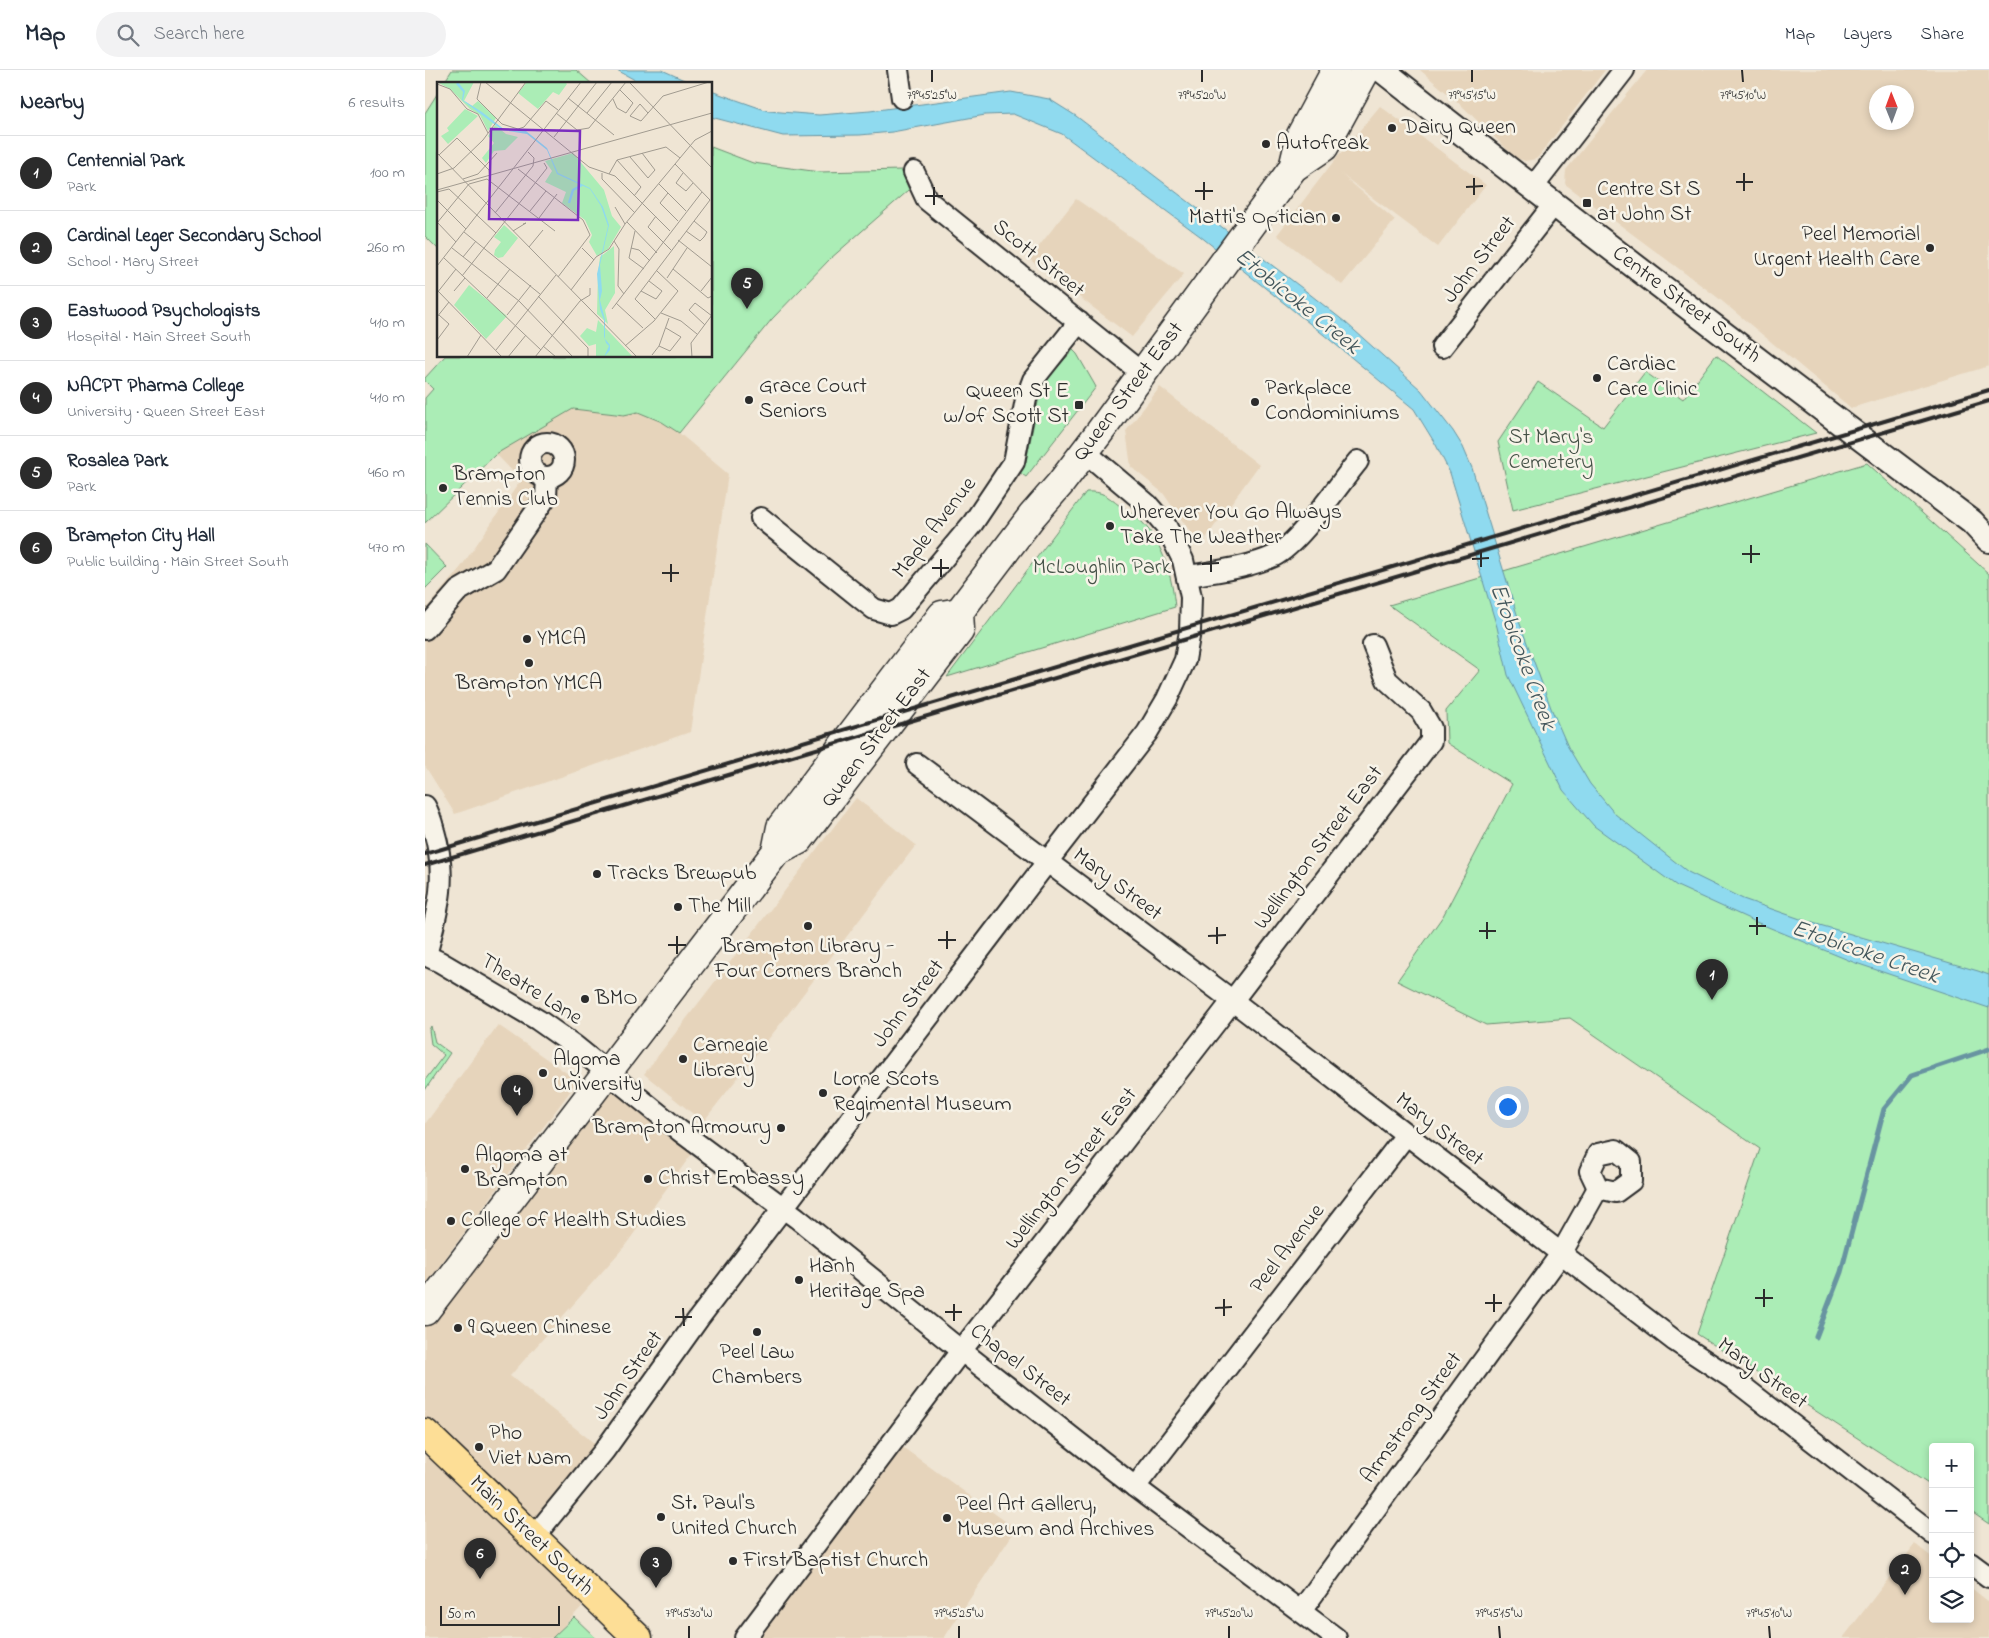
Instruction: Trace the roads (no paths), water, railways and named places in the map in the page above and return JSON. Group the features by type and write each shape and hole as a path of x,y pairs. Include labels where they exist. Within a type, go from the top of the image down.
{"main road":[{"name":"Queen Street East","path":"1293,168 1301,134 1336,70"},
{"name":"Queen Street East","path":"425,1311 776,852 799,840 960,630 959,612 1032,516 1085,452 1293,168 1323,147 1366,70"},
{"name":"Main Street South","path":"425,1433 638,1638"}],"street":[{"path":"898,70 902,98"},
{"name":"Centre Street South","path":"1383,70 1441,118 1555,203 1639,271 1972,522 1989,540"},
{"path":"1533,187 1624,70"},
{"name":"Scott Street","path":"914,172 927,200 1143,374"},
{"name":"John Street","path":"1442,347 1555,203"},
{"name":"Maple Avenue","path":"761,518 874,609 891,614 901,610 973,523 1014,462 1026,399 1033,380 1079,322"},
{"name":"John Street","path":"533,1538 604,1451 699,1318 1147,733 1167,699 1188,650 1191,609 1187,576 1177,547 1159,517 1148,505 1085,452"},
{"path":"1187,576 1251,564 1275,555 1297,538 1358,460"},
{"path":"425,629 458,591 496,569 546,498 547,477"},
{"name":"Wellington Street East","path":"745,1638 961,1351 1233,1001 1431,741 1431,728 1421,711 1387,680 1373,646"},
{"name":"Mary Street","path":"917,764 1233,1001 1675,1341 1733,1379 1932,1533"},
{"path":"425,806 437,841 441,863 441,893 426,955"},
{"name":"Theatre Lane","path":"426,955 538,1020 607,1072"},
{"name":"Chapel Street","path":"607,1072 681,1131 784,1208 961,1351 1135,1487 1336,1638"},
{"name":"Peel Avenue","path":"1135,1487 1405,1134"},
{"name":"Armstrong Street","path":"1301,1611 1561,1254 1598,1188"},
{"path":"1974,1566 1989,1577"}],"water":[{"path":"617,70 662,70 689,82 638,82"},
{"path":"713,92 768,111 819,115 870,111 1011,92 1049,99 1076,116 1345,322 1421,390 1453,431 1463,447 1472,468 1520,624 1551,708 1568,747 1590,784 1615,814 1688,872 1743,899 1806,921 1989,975 1989,1008 1853,962 1756,922 1677,886 1594,826 1563,790 1508,675 1497,627 1450,473 1436,445 1414,409 1200,236 1062,134 1013,114 985,115 892,132 860,135 783,136 713,118"}],"waterway":[{"name":"Etobicoke Creek","path":"1816,1337 1841,1272 1884,1109 1912,1075 1989,1049"}],"railway":[{"path":"425,854 1989,390"},
{"path":"425,865 1989,401"}],"place":[{"name":"Dairy Queen","path":"1392,128"},
{"name":"Autofreak","path":"1266,144"},
{"name":"Centre St S at John St","path":"1587,203"},
{"name":"Matti's Optician","path":"1336,218"},
{"name":"Peel Memorial Urgent Health Care","path":"1930,248"},
{"name":"Rosalea Park","path":"747,309"},
{"name":"Cardiac Care Clinic","path":"1597,378"},
{"name":"Grace Court Seniors","path":"749,400"},
{"name":"Parkplace Condominiums","path":"1255,402"},
{"name":"Queen St E w/of Scott St","path":"1079,405"},
{"name":"Brampton Tennis Club","path":"443,488"},
{"name":"Wherever You Go Always Take The Weather","path":"1110,526"},
{"name":"YMCA","path":"527,639"},
{"name":"Brampton YMCA","path":"529,663"},
{"name":"Tracks Brewpub","path":"597,874"},
{"name":"The Mill","path":"678,907"},
{"name":"Brampton Library - Four Corners Branch","path":"808,926"},
{"name":"BMO","path":"585,999"},
{"name":"Centennial Park","path":"1712,1000"},
{"name":"Carnegie Library","path":"683,1059"},
{"name":"Algoma University","path":"543,1073"},
{"name":"Lorne Scots Regimental Museum","path":"823,1093"},
{"name":"NACPT Pharma College","path":"517,1116"},
{"name":"Brampton Armoury","path":"781,1128"},
{"name":"Algoma at Brampton","path":"465,1169"},
{"name":"Christ Embassy","path":"648,1179"},
{"name":"College of Health Studies","path":"451,1221"},
{"name":"Hanh Heritage Spa","path":"799,1280"},
{"name":"9 Queen Chinese","path":"458,1328"},
{"name":"Peel Law Chambers","path":"757,1332"},
{"name":"Pho Viet Nam","path":"479,1447"},
{"name":"St. Paul's United Church","path":"661,1517"},
{"name":"Peel Art Gallery, Museum and Archives","path":"947,1518"},
{"name":"First Baptist Church","path":"733,1561"},
{"name":"Brampton City Hall","path":"480,1579"},
{"name":"Eastwood Psychologists","path":"656,1588"},
{"name":"Cardinal Leger Secondary School","path":"1905,1595"}],"park label":[{"name":"St Mary's Cemetery","path":"1551,450"},
{"name":"McLoughlin Park","path":"1102,568"}]}
